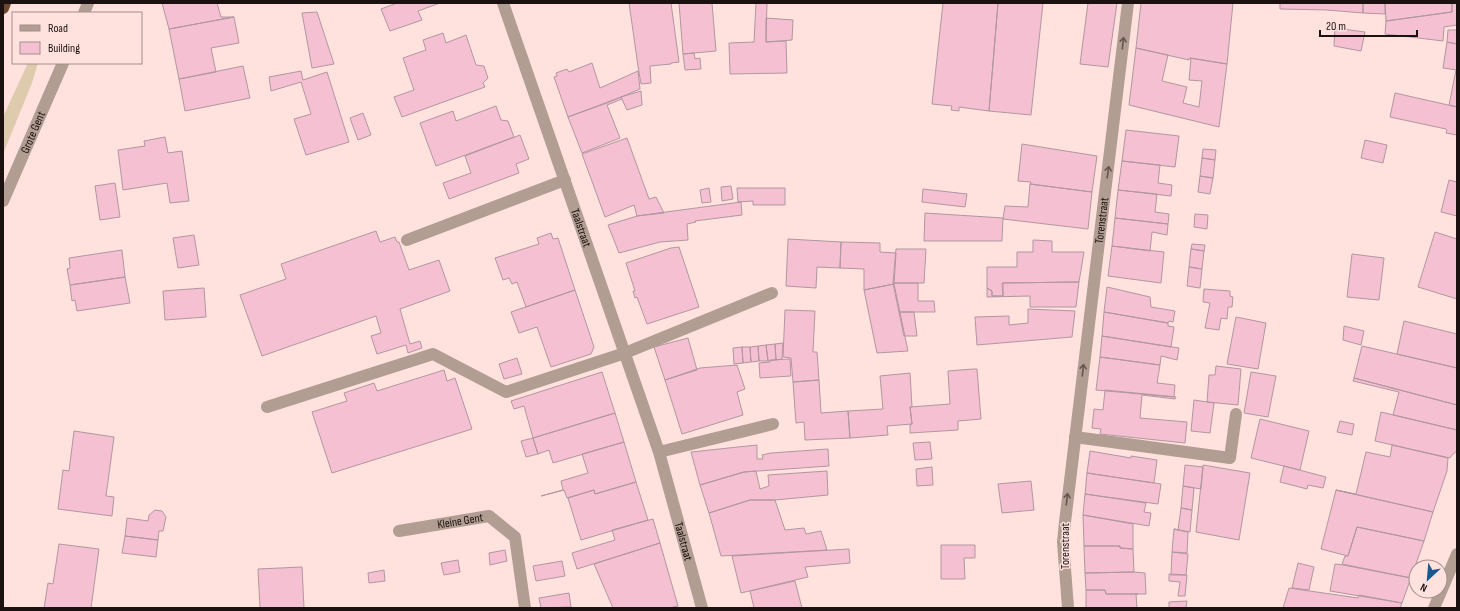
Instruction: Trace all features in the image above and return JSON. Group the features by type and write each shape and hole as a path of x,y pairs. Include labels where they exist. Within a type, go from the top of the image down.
{"highway":[{"path":"3,8 5,3"}],"street":[{"name":"Taalstraat","path":"503,3 659,452 702,608"},
{"name":"Torenstraat","path":"1068,608 1063,542 1128,3"},
{"name":"Grote Gent","path":"3,201 62,64"},
{"path":"407,240 565,180"},
{"path":"266,407 433,354 506,392 625,353 772,293"},
{"path":"1075,437 1230,458 1236,414"},
{"path":"659,452 773,424"},
{"name":"Kleine Gent","path":"399,531 489,516 515,537 525,608"},
{"path":"1434,608 1457,554"}],"shaded area":[{"path":"28,64 38,64 32,83 3,154 3,117"}],"building":[{"path":"162,3 217,3 221,17 234,17 169,29"},
{"path":"397,3 440,3 418,11 422,20 390,31 381,9"},
{"path":"629,3 671,3 679,62 650,66 651,83 641,84"},
{"path":"679,3 712,3 716,51 683,54"},
{"path":"756,3 767,3 766,42 786,41 787,73 730,74 729,43 754,42"},
{"path":"943,3 998,3 989,111 959,107 959,111 951,110 952,106 932,104"},
{"path":"998,3 1043,3 1031,115 989,111"},
{"path":"1088,3 1117,3 1108,67 1080,64"},
{"path":"1141,3 1233,3 1227,64 1189,58 1189,60 1136,48"},
{"path":"1280,3 1363,3 1363,13 1327,10 1280,9"},
{"path":"1363,3 1385,3 1385,14 1363,13"},
{"path":"1385,3 1452,3 1452,12 1386,21"},
{"path":"1452,3 1457,3 1457,25 1444,27 1443,41 1385,34 1386,21 1452,12"},
{"path":"317,12 334,64 312,68 302,13"},
{"path":"234,17 239,43 211,48 216,72 179,79 169,29"},
{"path":"766,18 793,20 792,40 766,42"},
{"path":"1335,28 1365,32 1361,51 1334,46"},
{"path":"1448,30 1457,30 1457,44 1447,42"},
{"path":"443,33 446,43 466,35 476,65 484,66 488,78 483,83 485,87 402,117 394,97 414,90 403,58 426,50 423,40"},
{"path":"1447,42 1457,44 1457,70 1443,68"},
{"path":"1136,48 1168,55 1162,81 1187,87 1183,103 1199,107 1202,81 1189,80 1191,58 1227,64 1219,127 1129,105"},
{"path":"694,53 695,59 700,58 701,69 685,70 683,54"},
{"path":"592,63 600,88 638,71 640,89 568,117 554,77 557,76 556,73 567,69 569,72"},
{"path":"243,66 250,98 185,111 179,79"},
{"path":"1457,70 1457,107 1449,105"},
{"path":"301,71 303,80 327,72 349,142 306,155 294,119 311,114 301,82 271,91 269,77"},
{"path":"641,91 642,105 627,110 621,97"},
{"path":"1395,93 1457,107 1457,135 1446,133 1446,129 1390,117"},
{"path":"621,97 622,99 607,105 620,138 582,153 568,117"},
{"path":"496,106 501,120 508,121 514,137 436,166 420,123 453,111 456,121"},
{"path":"363,113 371,135 358,140 350,118"},
{"path":"1126,130 1179,136 1175,167 1122,161"},
{"path":"520,135 529,159 516,164 519,173 449,199 443,183 471,173 465,156"},
{"path":"165,137 168,153 182,151 189,201 170,203 167,183 123,190 118,150 145,146 144,141"},
{"path":"627,138 649,199 656,197 664,213 637,216 634,205 605,217 582,154"},
{"path":"1365,140 1387,145 1383,163 1361,158"},
{"path":"1022,144 1097,156 1092,192 1030,184 1031,182 1018,181"},
{"path":"1203,149 1216,150 1215,160 1202,158"},
{"path":"1202,158 1215,160 1213,178 1200,176"},
{"path":"1122,161 1160,165 1158,183 1172,185 1171,196 1118,190"},
{"path":"1200,176 1213,178 1210,194 1198,192"},
{"path":"1449,180 1457,182 1457,216 1441,212"},
{"path":"115,183 120,217 100,220 95,186"},
{"path":"1030,184 1092,192 1088,229 1003,219 1005,206 1028,207"},
{"path":"731,186 733,199 722,201 721,187"},
{"path":"709,188 711,202 702,203 700,190"},
{"path":"737,188 785,188 785,205 753,205 753,201 738,202"},
{"path":"923,189 967,194 965,207 922,202"},
{"path":"1118,190 1157,194 1155,212 1169,214 1168,224 1115,218"},
{"path":"741,202 742,215 695,221 696,222 687,224 688,240 660,242 619,253 608,225 637,216"},
{"path":"925,213 1003,218 1002,241 924,241"},
{"path":"1195,214 1208,215 1207,229 1194,227"},
{"path":"1115,218 1168,224 1167,235 1152,232 1150,251 1112,246"},
{"path":"376,231 380,242 395,237 397,242 399,242 409,270 439,260 450,291 400,309 410,344 420,341 422,348 408,353 406,345 377,354 371,336 381,333 376,316 262,356 240,295 286,279 281,264"},
{"path":"1435,232 1457,239 1457,299 1418,287"},
{"path":"551,233 553,239 558,238 575,290 526,307 517,282 512,284 509,278 503,280 495,258 539,244 537,238"},
{"path":"194,235 199,265 178,268 173,238"},
{"path":"788,239 841,242 840,268 817,267 816,288 786,286"},
{"path":"1033,240 1052,241 1052,252 1084,252 1079,282 1002,283 1003,296 992,296 992,291 987,288 987,267 1017,267 1017,252 1033,252"},
{"path":"841,242 880,243 880,252 896,253 894,284 864,290 864,269 840,268"},
{"path":"1192,244 1205,245 1204,251 1191,249"},
{"path":"1112,246 1164,252 1161,283 1108,276"},
{"path":"679,247 699,307 647,324 637,297 635,298 633,291 635,291 626,263 671,248"},
{"path":"896,249 926,249 924,283 893,283"},
{"path":"1191,249 1204,251 1202,269 1189,267"},
{"path":"122,250 125,277 70,285 67,269 70,268 69,258"},
{"path":"1352,254 1384,258 1379,300 1347,297"},
{"path":"1189,267 1202,269 1200,288 1187,286"},
{"path":"125,277 130,303 77,311 75,300 72,301 70,285"},
{"path":"1079,282 1076,307 1030,307 1030,296 987,297 987,288 992,291 992,296 1003,296 1003,283"},
{"path":"893,283 918,283 918,301 934,301 935,312 899,312"},
{"path":"894,284 908,351 877,353 864,290"},
{"path":"1107,287 1150,297 1151,307 1175,311 1173,322 1169,321 1168,323 1104,312"},
{"path":"204,288 206,317 165,320 163,291"},
{"path":"1204,289 1230,291 1230,296 1233,297 1232,307 1228,307 1227,319 1221,318 1219,330 1205,328 1210,303 1203,302"},
{"path":"575,290 594,347 591,354 551,367 537,327 519,333 511,312"},
{"path":"1028,309 1075,311 1072,337 977,345 975,317 1009,316 1009,325 1028,323"},
{"path":"785,310 815,311 813,352 817,352 819,380 793,382 791,358 783,357"},
{"path":"899,312 914,312 917,336 904,336"},
{"path":"1104,312 1168,323 1168,326 1174,327 1171,347 1102,336"},
{"path":"1236,317 1266,323 1258,369 1227,364"},
{"path":"1404,321 1457,334 1457,368 1397,354"},
{"path":"1344,326 1364,331 1361,345 1343,340"},
{"path":"1102,336 1179,348 1177,360 1161,356 1160,365 1100,357"},
{"path":"688,338 697,370 665,380 654,347"},
{"path":"783,343 782,359 776,360 775,344"},
{"path":"775,344 776,360 768,361 766,345"},
{"path":"766,345 768,361 759,361 758,346"},
{"path":"758,346 759,361 751,362 750,347"},
{"path":"1362,346 1457,368 1457,405 1354,378"},
{"path":"742,347 750,347 751,362 743,363"},
{"path":"742,347 743,363 734,364 733,348"},
{"path":"1100,357 1160,365 1157,383 1175,385 1174,397 1096,390"},
{"path":"517,358 522,374 504,379 499,364"},
{"path":"790,359 791,376 760,378 759,363 770,362 770,360"},
{"path":"737,365 745,389 737,392 743,415 682,434 665,380 700,368"},
{"path":"1216,366 1241,369 1238,405 1207,402 1209,375 1215,375"},
{"path":"977,369 981,419 958,421 958,430 910,433 910,425 912,424 910,407 950,404 948,371"},
{"path":"444,370 447,381 455,378 472,429 332,473 312,412 347,401 344,393 374,383 377,391"},
{"path":"602,372 615,413 533,438 524,406 514,409 511,401"},
{"path":"1251,372 1276,376 1268,417 1244,413"},
{"path":"910,373 912,407 910,407 912,424 887,426 888,435 850,438 848,411 883,409 880,376"},
{"path":"1354,378 1457,405 1457,430 1393,415 1399,392 1353,381"},
{"path":"819,380 821,413 848,411 850,438 805,440 804,422 796,423 793,382"},
{"path":"1105,390 1176,397 1175,399 1142,395 1140,418 1187,422 1185,443 1100,434 1101,429 1092,428 1094,409 1103,410"},
{"path":"1194,400 1214,403 1210,433 1191,431"},
{"path":"1381,412 1457,430 1457,451 1450,458 1375,441"},
{"path":"615,413 624,442 553,463 549,450 538,454 533,438"},
{"path":"1260,419 1309,431 1300,470 1251,458"},
{"path":"1340,421 1354,424 1352,435 1337,432"},
{"path":"74,431 114,437 106,496 114,497 112,516 58,509 63,470 69,471"},
{"path":"533,438 538,454 526,457 521,441"},
{"path":"624,442 636,482 595,494 594,490 567,498 564,490 541,496 563,490 561,481 588,473 582,454"},
{"path":"930,442 932,459 915,460 913,443"},
{"path":"757,445 757,459 763,459 762,455 771,453 828,449 829,466 744,472 700,485 691,452"},
{"path":"1392,445 1448,458 1447,471 1433,512 1336,490 1356,494 1366,452 1390,457"},
{"path":"1090,451 1131,458 1131,456 1157,460 1154,483 1087,473"},
{"path":"1185,465 1203,467 1201,489 1183,486"},
{"path":"1203,465 1250,473 1239,540 1196,532"},
{"path":"1284,466 1326,477 1323,488 1308,485 1307,489 1280,482"},
{"path":"932,467 933,485 917,486 916,469"},
{"path":"756,471 760,489 769,486 768,475 827,471 828,495 775,500 750,500 709,513 700,485 744,472"},
{"path":"1087,473 1161,484 1158,504 1085,494"},
{"path":"1031,481 1034,510 1002,513 998,484"},
{"path":"636,482 648,520 581,540 568,498 594,490 595,494"},
{"path":"1183,486 1194,488 1192,510 1181,508"},
{"path":"1336,490 1433,512 1424,541 1357,527 1348,556 1321,549"},
{"path":"1085,494 1146,503 1144,512 1151,513 1149,526 1083,515"},
{"path":"750,500 775,500 785,530 804,528 806,534 821,531 827,550 721,556 709,513"},
{"path":"1181,508 1192,510 1190,532 1178,530"},
{"path":"155,510 162,511 166,517 163,531 159,531 158,540 125,536 127,518 148,521 149,515"},
{"path":"1083,515 1133,524 1133,549 1120,548 1120,546 1084,546"},
{"path":"653,519 660,543 577,569 572,553 615,540 612,530"},
{"path":"1357,527 1424,541 1418,559 1408,559 1408,577 1342,564 1345,556 1348,556"},
{"path":"1174,529 1188,532 1187,553 1172,552"},
{"path":"125,536 158,540 156,557 122,553"},
{"path":"660,543 678,606 669,608 613,608 594,564"},
{"path":"59,544 99,549 91,608 44,608 48,583 53,584"},
{"path":"941,545 975,545 975,558 964,558 965,579 941,579"},
{"path":"1084,546 1120,546 1120,548 1133,549 1134,572 1085,573"},
{"path":"849,549 850,563 805,567 808,577 741,593 732,556"},
{"path":"505,550 507,561 490,565 489,553"},
{"path":"1172,552 1188,554 1186,575 1171,575"},
{"path":"458,560 460,572 444,575 441,563"},
{"path":"562,561 565,576 536,581 533,566"},
{"path":"1298,563 1314,567 1309,590 1292,588"},
{"path":"1335,564 1408,577 1408,586 1402,603 1330,591"},
{"path":"302,567 304,608 260,608 258,569"},
{"path":"384,570 385,581 369,583 368,573"},
{"path":"1085,573 1145,573 1146,594 1106,594 1105,590 1086,590"},
{"path":"1169,574 1187,575 1185,596 1178,596 1180,582 1169,581"},
{"path":"795,581 802,608 754,608 750,591"},
{"path":"1289,588 1358,598 1359,595 1402,603 1400,608 1283,608"},
{"path":"1086,590 1105,590 1106,594 1136,594 1137,608 1086,608"},
{"path":"569,593 571,607 541,608 539,598"},
{"path":"1187,601 1186,608 1169,608 1169,602"}]}
